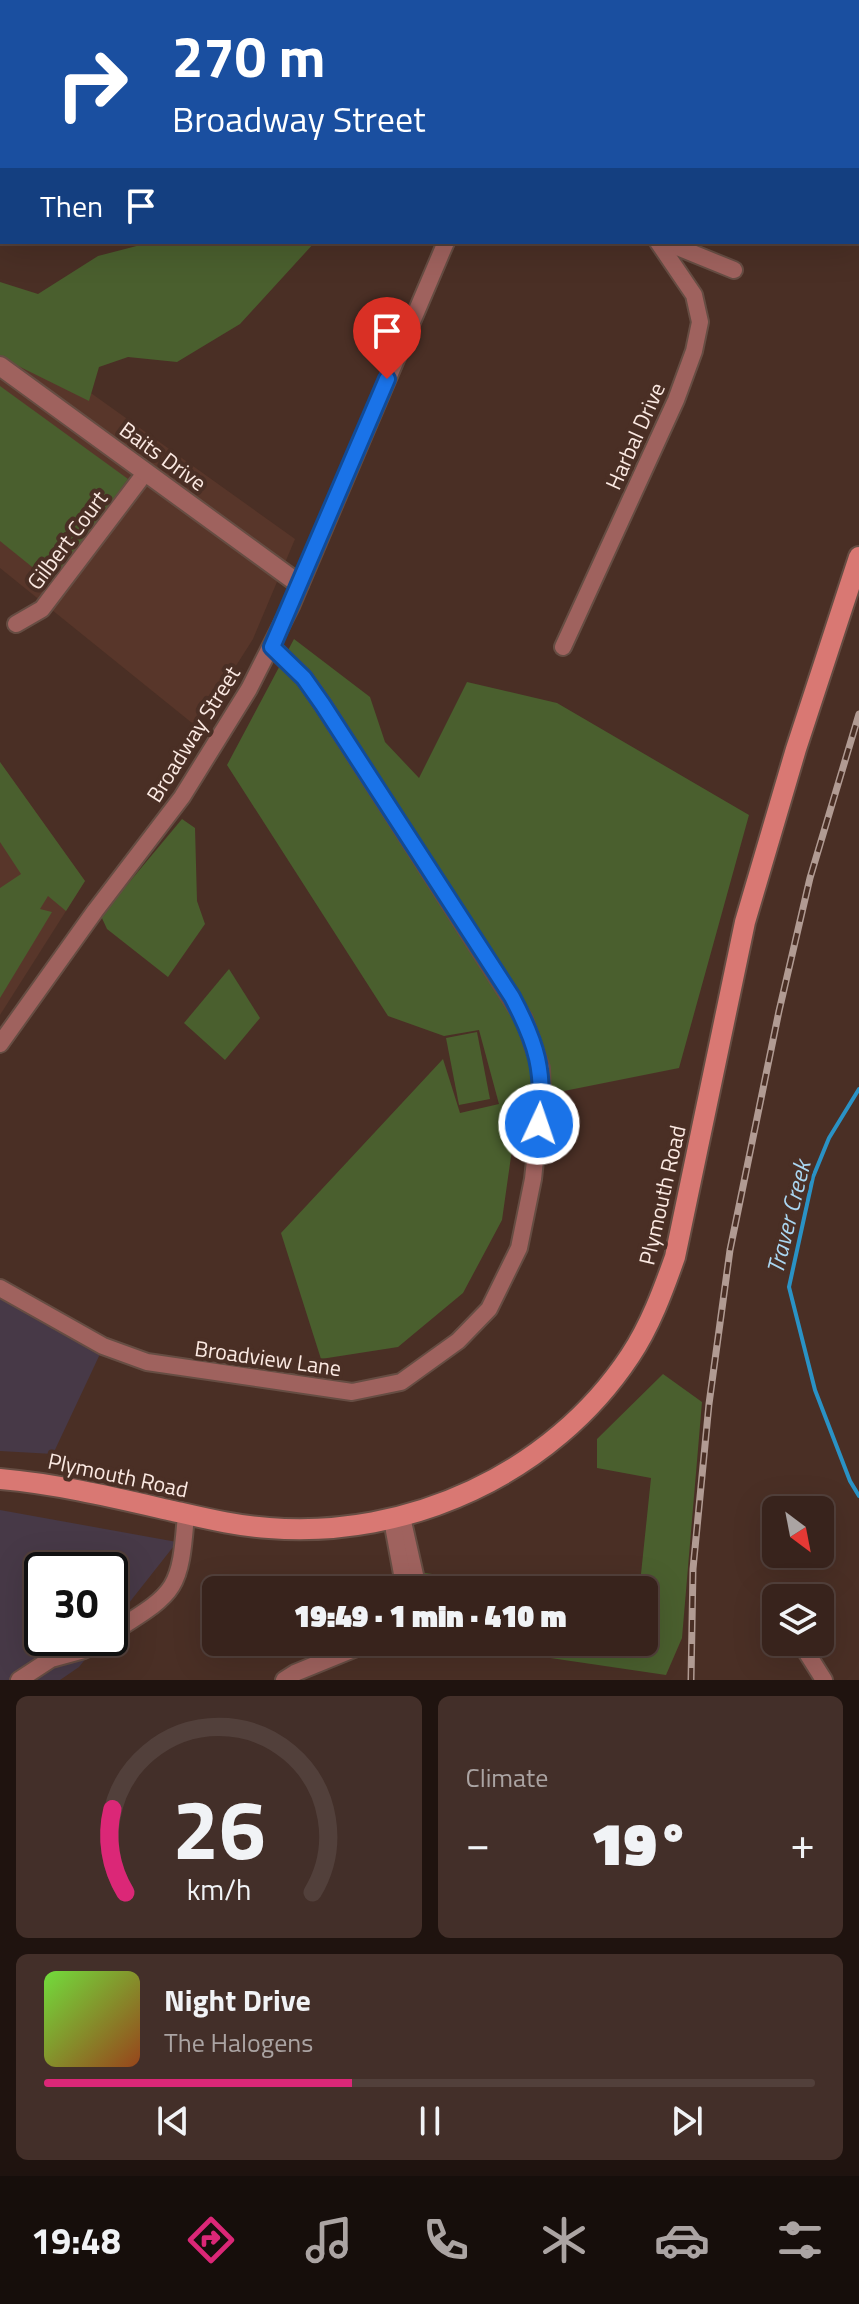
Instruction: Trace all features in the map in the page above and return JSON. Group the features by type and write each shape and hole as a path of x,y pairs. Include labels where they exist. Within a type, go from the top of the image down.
{"main road":[{"name":"Plymouth Road","path":"0,1479 44,1483 269,1529 335,1527 397,1519 468,1493 513,1469 582,1414 630,1357 657,1305 675,1257 752,893 859,557"}],"street":[{"name":"Broadway Street","path":"0,1044 95,911 182,797 272,647 445,244"},
{"name":"Harbal Drive","path":"563,647 676,400 694,351 700,322 694,295 659,244"},
{"path":"670,244 734,270"},
{"name":"Baits Drive","path":"0,366 299,584"},
{"name":"Gilbert Court","path":"16,624 42,609 145,473"},
{"name":"Broadview Lane","path":"0,1288 103,1346 147,1362 352,1392 401,1382 458,1341 489,1309 519,1248 533,1179 542,1096 541,1068 524,1019 323,705 304,678 272,647"},
{"path":"128,1623 169,1593 183,1562 186,1514"},
{"path":"397,1519 414,1576"},
{"path":"19,1680 51,1659 62,1656"},
{"path":"292,1678 340,1656"},
{"path":"809,1656 824,1680"}],"shaded area":[{"path":"0,328 295,539 253,639 197,727 0,568"},
{"path":"0,762 85,881 0,1015"},
{"path":"0,1296 100,1354 53,1454 0,1451"},
{"path":"0,1510 177,1542 128,1604 128,1552 24,1552 24,1656 88,1656 79,1667 60,1680 0,1680"}],"green space":[{"path":"144,244 313,244 240,324 177,362 128,357 99,367 89,401 0,357 0,282 38,294 98,256"},
{"path":"0,386 128,479 52,583 0,541"},
{"path":"294,639 370,697 385,742 419,778 467,682 557,703 749,815 679,1068 519,1100 502,1220 463,1293 398,1347 321,1359 281,1233 443,1059 460,1113 499,1104 479,1030 444,1036 388,1016 227,765"},
{"path":"0,762 85,881 66,911 48,896 40,909 52,912 0,998 0,888 21,874 0,842"},
{"path":"182,819 195,828 197,901 205,924 168,977 107,929 101,916"},
{"path":"229,969 260,1018 225,1060 184,1023"},
{"path":"477,1032 490,1099 459,1105 446,1038"},
{"path":"663,1374 702,1402 682,1638 666,1675 538,1656 658,1656 658,1576 639,1576 651,1478 597,1468 597,1439"}],"waterway":[{"name":"Traver Creek","path":"859,1089 829,1138 813,1177 789,1287 815,1390 850,1481 859,1496"}],"railway":[{"path":"691,1680 693,1569 709,1404 730,1250 810,878 859,714"}],"route":[{"path":"387,379 272,647 304,678 323,705 512,997 524,1019 541,1068 539,1124"}]}
